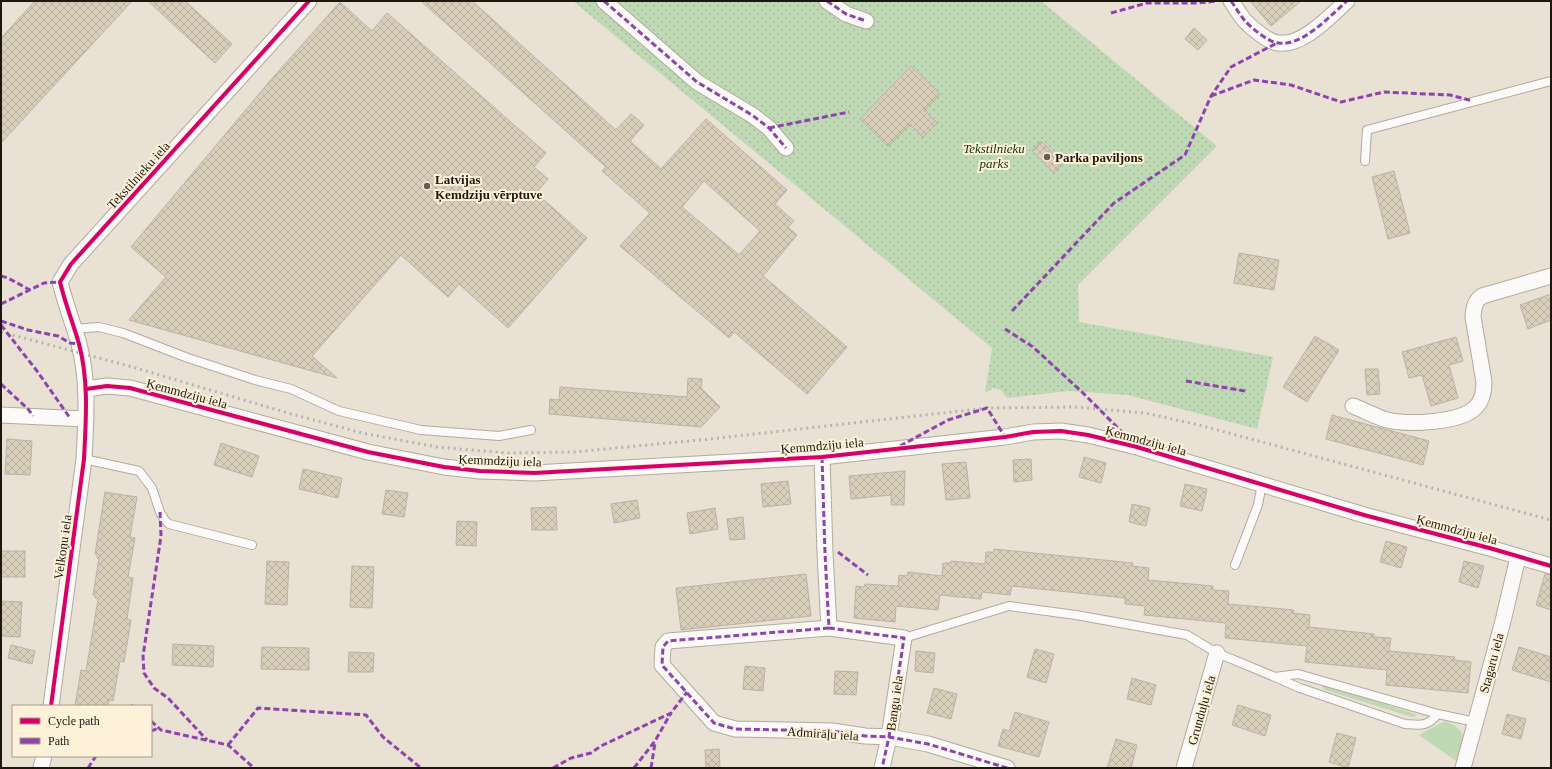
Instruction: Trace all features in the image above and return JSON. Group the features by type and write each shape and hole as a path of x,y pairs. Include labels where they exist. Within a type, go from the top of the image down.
{"street":[{"name":"Tekstilnieku iela","path":"86,389 79,344 65,303 60,282 71,264 309,1"},
{"path":"604,1 697,82 752,115 769,128 786,148"},
{"path":"827,1 846,14 866,20"},
{"path":"1231,1 1246,22 1264,37 1277,43 1292,42 1306,36 1347,1"},
{"path":"1353,406 1387,420 1408,422 1449,420 1470,412 1481,401 1484,392 1484,382 1473,317 1474,306 1477,300 1482,296 1551,276"},
{"name":"Ķemmdziju iela","path":"86,389 106,386 130,388 368,452 444,467 480,471 534,473 822,456 1033,432 1061,431 1088,435 1137,447 1262,483 1364,515 1551,566"},
{"name":"Velkoņu iela","path":"52,705 84,459 86,389"},
{"path":"1,415 86,419"},
{"path":"822,456 829,628 904,638"},
{"name":"Stagaru iela","path":"1463,768 1503,621 1518,557"},
{"name":"Admirāļu iela","path":"829,628 668,641 662,647 662,665 714,723 735,729 832,731 865,736 889,737 928,744 1008,768"},
{"name":"Bangu iela","path":"882,768 889,737 904,638"},
{"name":"Grunduļu iela","path":"1184,768 1217,653"},
{"path":"41,768 44,757"}],"lane":[{"path":"1364,161 1367,130 1551,81"},
{"path":"74,329 100,327 122,333 188,358 255,380 291,389 339,411 421,430 498,436 531,430"},
{"path":"84,459 139,471 152,488 160,512 164,519 170,524 252,545"},
{"path":"1235,566 1258,504 1262,483"},
{"path":"904,638 1009,606 1076,615 1187,636 1217,653 1300,688 1405,724 1420,725 1431,722 1438,714"},
{"path":"1275,677 1298,674 1438,714 1475,722"}],"green space":[{"name":"Tekstilnieku parks","path":"573,1 1041,1 1217,146 1078,285 1079,322 1273,357 1257,429 1128,395 1068,391 1007,398 1001,390 993,388 985,393 992,348"},
{"path":"1326,685 1415,714 1416,716 1412,717 1325,690 1322,687"},
{"path":"1445,721 1453,725 1462,733 1463,743 1459,763 1419,735"}],"building":[{"path":"35,1 132,1 1,143 1,38"},
{"path":"148,1 185,1 232,44 215,63"},
{"path":"421,1 472,1 616,130 631,114 644,125 630,141 661,169 706,119 787,190 775,204 794,221 788,227 797,235 763,276 847,347 807,394 734,332 729,338 620,246 650,213 602,171 606,167","holes":["704,181 760,231 739,255 682,207"]},
{"path":"1250,1 1301,1 1271,26"},
{"name":"Latvijas Ķemdziju vērptuve","path":"340,2 372,31 387,13 546,153 534,167 548,179 536,193 587,238 508,328 459,284 448,297 401,255 312,356 337,378 129,320 166,277 131,247 269,82"},
{"path":"1194,28 1207,40 1198,50 1185,39"},
{"path":"911,66 940,94 924,110 937,123 923,137 910,124 888,146 860,119"},
{"name":"Parka paviljons","path":"1041,141 1063,163 1054,173 1032,151"},
{"path":"1394,171 1410,233 1388,239 1372,177"},
{"path":"1239,253 1279,260 1274,290 1234,283"},
{"path":"1551,294 1551,320 1528,329 1520,305"},
{"path":"1315,336 1339,350 1307,402 1283,387"},
{"path":"1456,337 1463,361 1449,365 1458,398 1431,406 1422,375 1409,378 1402,352"},
{"path":"1365,369 1378,369 1380,394 1367,395"},
{"path":"688,378 702,379 701,388 720,407 701,427 549,414 550,399 559,400 560,387 687,397"},
{"path":"1332,415 1429,441 1423,465 1326,439"},
{"path":"7,439 32,441 30,475 5,474"},
{"path":"221,443 259,456 252,477 214,465"},
{"path":"1084,457 1106,463 1101,483 1079,477"},
{"path":"1031,459 1032,480 1014,482 1013,460"},
{"path":"966,462 970,498 946,500 942,464"},
{"path":"303,469 342,478 338,498 299,489"},
{"path":"905,471 904,505 891,505 891,495 851,499 849,476"},
{"path":"788,481 791,504 763,507 761,484"},
{"path":"1185,484 1207,489 1202,511 1180,506"},
{"path":"386,490 408,493 404,517 382,514"},
{"path":"105,492 137,497 130,537 135,538 128,577 133,578 127,619 131,620 124,662 120,661 113,701 109,700 108,705 75,705 81,670 86,671 98,599 95,598 95,595 93,595 99,558 97,558 97,554 95,554"},
{"path":"637,500 640,518 614,523 611,504"},
{"path":"1132,504 1150,508 1146,526 1129,522"},
{"path":"556,507 557,530 532,530 531,508"},
{"path":"715,508 718,529 690,534 687,513"},
{"path":"743,517 745,539 730,540 727,519"},
{"path":"457,521 477,522 476,546 456,545"},
{"path":"1386,541 1407,547 1401,568 1380,562"},
{"path":"994,549 1133,563 1132,566 1149,568 1148,580 1213,586 1213,590 1229,591 1228,604 1294,610 1293,613 1310,615 1309,627 1374,634 1374,637 1391,638 1389,651 1455,657 1454,660 1471,662 1468,693 1386,685 1387,670 1305,662 1307,646 1225,638 1226,623 1144,615 1145,606 1125,604 1125,598 1012,586 1010,595 982,592 981,599 940,595 938,610 896,606 895,622 854,618 856,586 864,587 865,584 898,586 899,575 907,576 908,572 942,576 943,563 951,563 951,561 985,564 986,552 994,552"},
{"path":"1,551 25,551 25,577 1,577"},
{"path":"267,561 289,562 287,605 265,604"},
{"path":"1464,561 1484,566 1478,588 1459,582"},
{"path":"352,566 374,567 372,608 350,607"},
{"path":"806,574 811,616 681,630 676,588"},
{"path":"1545,574 1551,575 1551,610 1536,605"},
{"path":"1,601 22,602 20,637 1,636"},
{"path":"173,644 214,646 213,667 172,665"},
{"path":"11,645 35,651 32,664 8,658"},
{"path":"262,647 309,648 309,670 261,669"},
{"path":"1519,647 1551,657 1551,682 1512,670"},
{"path":"1035,649 1054,654 1046,683 1027,677"},
{"path":"916,651 935,653 933,673 915,671"},
{"path":"349,652 374,653 373,672 348,672"},
{"path":"745,666 765,668 763,691 743,689"},
{"path":"835,671 858,672 856,695 834,694"},
{"path":"1132,678 1156,685 1151,705 1127,699"},
{"path":"934,688 957,694 951,719 927,713"},
{"path":"1238,705 1271,715 1265,736 1232,725"},
{"path":"1015,712 1049,722 1039,757 998,746 1003,729 1009,731"},
{"path":"1507,714 1526,719 1521,739 1502,734"},
{"path":"1337,733 1356,738 1348,768 1329,762"},
{"path":"1116,739 1137,745 1131,768 1107,768"},
{"path":"719,749 720,768 706,768 705,750"}],"railway":[{"path":"1,332 129,366 288,413 362,433 437,447 506,453 574,452 710,439 987,408 1074,407 1145,413 1199,425 1551,520"}],"marked path":[{"path":"604,1 697,82 752,115 769,128 786,148"},
{"path":"827,1 846,14 866,21"},
{"path":"1111,13 1147,3 1198,3 1217,1"},
{"path":"1231,1 1245,21 1265,37 1278,43 1287,43 1306,35 1324,22 1347,1"},
{"path":"1012,311 1114,203 1185,155 1211,96 1231,67 1277,43"},
{"path":"1211,96 1254,80 1291,85 1341,102 1384,92 1450,95 1473,101"},
{"path":"769,128 849,112"},
{"path":"1,276 8,278 30,290"},
{"path":"1,304 44,283 60,282"},
{"path":"1,321 28,330 58,336 70,343 79,344"},
{"path":"1,325 37,371 70,418"},
{"path":"1005,329 1033,347 1082,392 1136,446"},
{"path":"1186,381 1245,391"},
{"path":"1,384 28,409 33,416"},
{"path":"900,446 948,420 987,408 1005,437"},
{"path":"822,457 829,628 904,638 889,737 882,768"},
{"path":"160,512 161,536 143,656 144,673 154,688 168,698 207,740"},
{"path":"838,552 868,575"},
{"path":"829,628 668,641 663,647 662,665 714,723 735,729 832,731 865,736 889,737 928,744 1007,768"},
{"path":"553,768 571,758 591,753 601,746 671,713 687,692"},
{"path":"228,745 258,708 366,715 383,737 421,768"},
{"path":"634,768 655,741 671,713"},
{"path":"152,722 161,730 228,745 254,768"},
{"path":"152,731 159,728"},
{"path":"651,768 655,743"},
{"path":"88,768 95,757"}],"cycle path":[{"path":"51,705 84,459 86,415 86,386 82,358 60,282 71,264 309,1"},
{"path":"86,389 107,386 130,388 368,452 444,467 480,471 534,473 822,457 1005,437 1033,432 1061,431 1088,435 1137,447 1364,515 1551,566"}],"place":[{"name":"Parka paviljons","path":"1047,157"},
{"name":"Latvijas Ķemdziju vērptuve","path":"427,186"}]}
